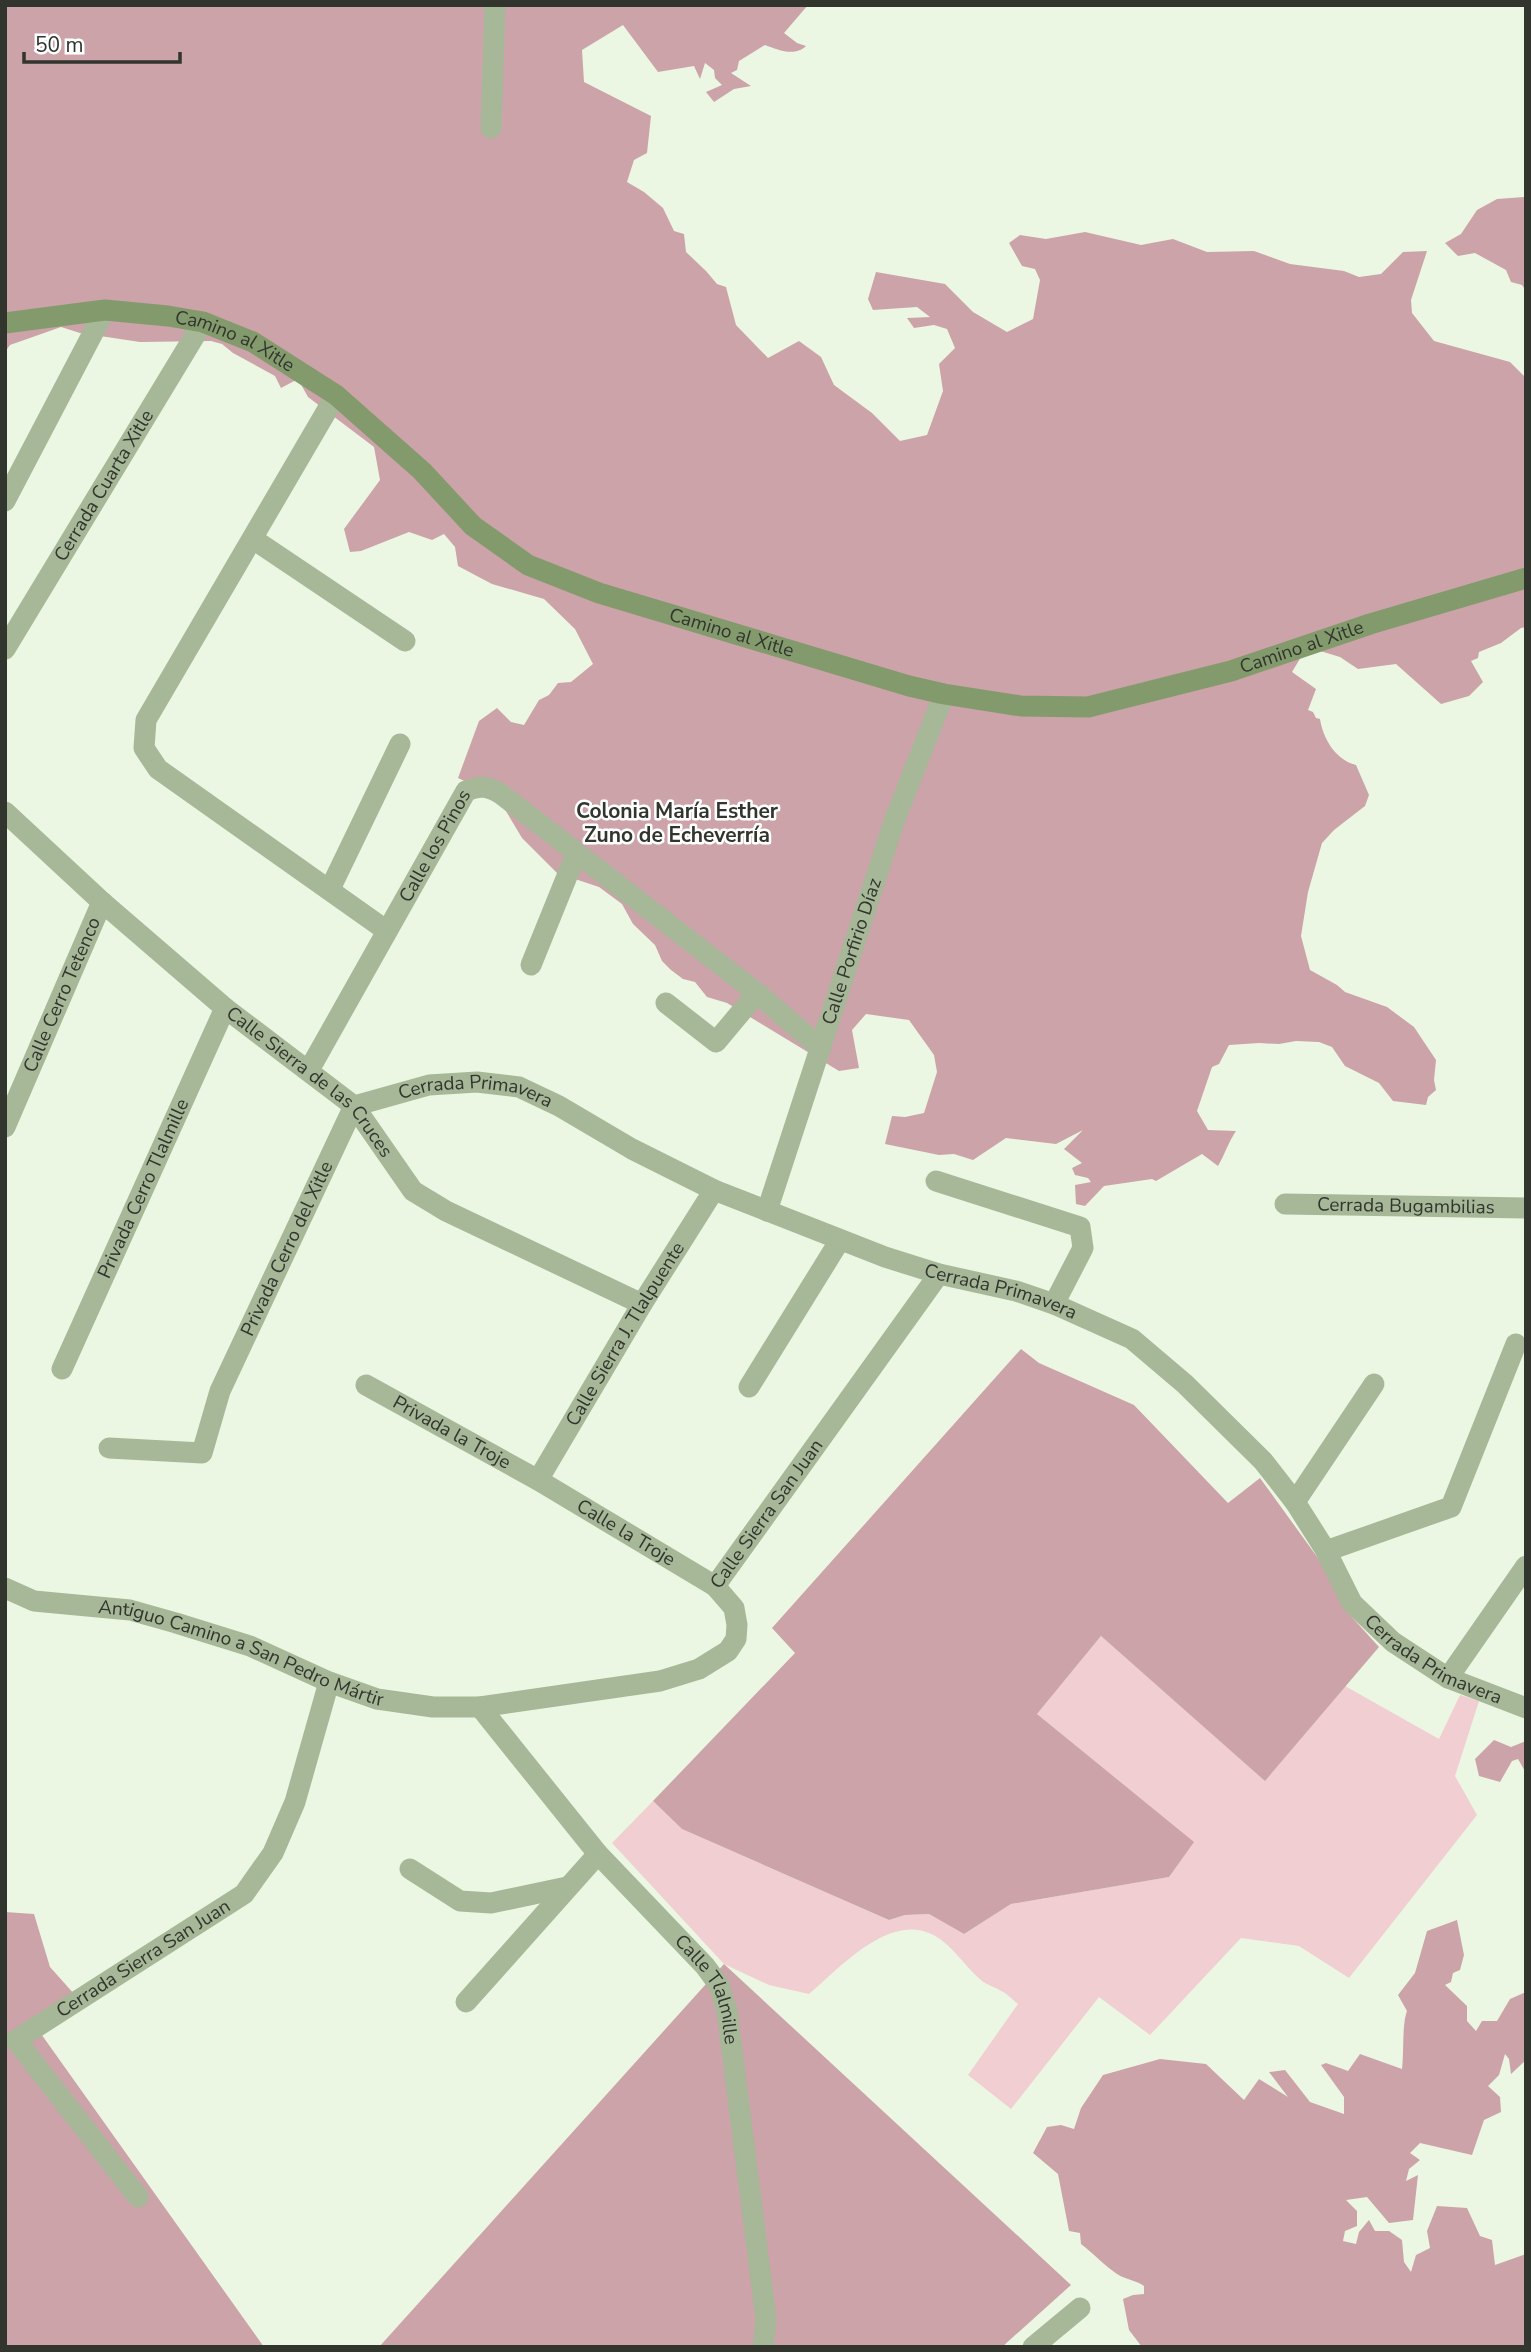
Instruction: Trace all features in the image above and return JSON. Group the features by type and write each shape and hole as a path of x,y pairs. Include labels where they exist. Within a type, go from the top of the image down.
{"street":[{"path":"492,128 495,5"},
{"path":"5,501 105,310"},
{"name":"Camino al Xitle","path":"5,323 105,310 203,322 253,342 336,396 422,471 473,526 528,565 599,593 909,686 944,694 1021,706 1088,707 1230,671 1370,624 1526,578"},
{"name":"Cerrada Cuarta Xitle","path":"5,649 203,322"},
{"path":"336,396 146,720 144,748 158,769 387,930"},
{"path":"253,539 405,640"},
{"name":"Calle Porfirio Díaz","path":"767,1211 895,819 944,694"},
{"path":"330,889 400,744"},
{"name":"Calle los Pinos","path":"309,1070 466,791 478,786 491,788 501,794 757,993 821,1048"},
{"name":"Calle Sierra de las Cruces","path":"5,812 102,902 225,1008 354,1106 413,1191 446,1212 642,1304"},
{"path":"531,965 576,853"},
{"name":"Calle Cerro Tetenco","path":"5,1127 102,902"},
{"path":"666,1003 716,1042 757,993"},
{"name":"Privada Cerro Tlalmille","path":"62,1369 225,1008"},
{"name":"Cerrada Primavera","path":"354,1106 429,1085 477,1082 519,1087 559,1105 632,1149 714,1190 885,1257 939,1274 1016,1291 1054,1304 1132,1339 1185,1384 1263,1461 1295,1502 1326,1551 1352,1602 1392,1642 1448,1678 1526,1708"},
{"name":"Privada Cerro del Xitle","path":"109,1448 202,1453 220,1391 354,1106"},
{"path":"936,1181 1080,1227 1083,1248 1054,1304"},
{"name":"Calle Sierra J. Tlalpuente","path":"538,1480 642,1304 714,1190"},
{"name":"Cerrada Bugambilias","path":"1285,1203 1526,1208"},
{"path":"749,1387 841,1240"},
{"name":"Calle Sierra San Juan","path":"480,1707 660,1681 699,1670 728,1651 737,1639 737,1625 733,1608 715,1586 939,1274"},
{"path":"1326,1551 1451,1507 1517,1344"},
{"path":"1295,1502 1374,1384"},
{"name":"Privada la Troje","path":"366,1385 538,1480"},
{"name":"Calle la Troje","path":"538,1480 715,1586"},
{"path":"1448,1678 1516,1599 1526,1566"},
{"name":"Antiguo Camino a San Pedro Mártir","path":"5,1588 34,1601 130,1610 164,1620 250,1646 329,1682 377,1699 433,1707 480,1707"},
{"name":"Cerrada Sierra San Juan","path":"138,2197 16,2040 244,1894 273,1853 295,1801 329,1682"},
{"name":"Calle Tlalmille","path":"480,1707 598,1854 705,1966 719,1985 727,2011 766,2319 764,2347"},
{"path":"466,2002 598,1854"},
{"path":"410,1869 460,1901 491,1903 567,1887"},
{"path":"1033,2347 1080,2308"}],"shaded area":[{"path":"5,5 808,5 784,33 806,46 792,52 765,45 739,61 737,70 731,73 751,86 734,89 714,102 706,92 722,85 715,78 714,70 705,63 700,79 694,66 658,72 623,25 582,50 584,82 651,116 647,153 634,160 627,182 663,208 674,231 684,234 686,252 717,284 726,287 736,325 768,358 799,341 821,357 834,385 872,413 900,441 927,435 943,391 939,364 955,348 947,329 934,325 914,328 907,318 930,317 917,307 873,310 868,299 876,272 945,284 973,312 1007,332 1033,319 1040,280 1035,269 1022,266 1009,243 1020,235 1046,239 1085,232 1141,245 1173,239 1207,252 1254,251 1290,264 1344,271 1359,277 1381,274 1403,252 1427,251 1411,300 1412,313 1434,341 1510,362 1526,378 1526,627 1501,643 1479,652 1478,658 1471,661 1483,682 1469,696 1441,704 1396,664 1358,669 1340,657 1307,647 1292,672 1316,689 1308,710 1320,719 1327,741 1337,754 1356,765 1369,795 1365,806 1322,843 1308,892 1301,936 1310,970 1345,992 1387,1007 1414,1027 1436,1060 1436,1090 1428,1097 1426,1105 1393,1101 1379,1083 1345,1066 1332,1047 1319,1042 1229,1045 1219,1064 1212,1067 1197,1111 1208,1130 1236,1131 1218,1166 1202,1154 1156,1181 1152,1179 1104,1186 1085,1206 1076,1204 1075,1185 1091,1182 1088,1178 1075,1175 1072,1168 1082,1163 1064,1149 1083,1130 1056,1144 1006,1138 973,1160 954,1154 939,1155 885,1144 892,1116 905,1117 924,1113 937,1072 934,1055 909,1020 866,1014 852,1030 859,1068 839,1071 727,1003 707,997 695,982 683,979 671,970 662,961 655,945 633,924 622,904 599,887 557,873 522,838 497,796 458,778 479,721 497,708 511,722 524,725 539,700 549,695 558,683 571,682 593,664 575,629 544,599 492,584 458,566 455,547 444,534 432,540 409,532 361,551 350,552 344,529 380,480 374,447 308,397 298,379 281,388 275,376 222,344 211,341 140,342 80,333 61,327 10,345 5,352"},
{"path":"1524,197 1526,291 1522,285 1511,282 1506,270 1475,253 1458,256 1445,243 1461,234 1477,210 1497,199"},
{"path":"1021,1349 1039,1363 1134,1405 1228,1503 1260,1478 1323,1565 1349,1614 1379,1647 1265,1781 1101,1636 1037,1714 1194,1842 1169,1877 1011,1904 964,1934 929,1914 905,1915 889,1920 682,1829 653,1801 795,1653 772,1628"},
{"path":"1101,1636 1265,1780 1345,1686 1439,1739 1460,1695 1479,1701 1455,1776 1477,1815 1349,1978 1299,1946 1241,1938 1150,2035 1099,1997 1011,2109 968,2075 1018,2004 982,1981 937,1937 913,1929 897,1931 880,1938 864,1947 809,1994 769,1985 724,1964 612,1843 653,1801 682,1829 889,1920 905,1915 929,1914 964,1934 1011,1904 1168,1877 1193,1842 1037,1714"},
{"path":"1494,1740 1511,1747 1526,1741 1526,1773 1518,1759 1512,1761 1500,1782 1479,1776 1475,1759"},
{"path":"5,1912 34,1914 50,1967 75,1995 34,2024 264,2347 5,2347"},
{"path":"1457,1920 1464,1955 1460,1970 1453,1973 1451,1982 1445,1985 1467,2006 1467,2021 1476,2031 1482,2021 1497,2021 1510,1999 1526,1992 1526,2060 1511,2074 1509,2059 1505,2054 1499,2075 1488,2086 1500,2097 1501,2112 1484,2120 1472,2155 1420,2143 1410,2153 1420,2160 1409,2169 1406,2181 1418,2175 1413,2220 1389,2223 1367,2197 1346,2200 1357,2211 1357,2226 1345,2231 1343,2241 1356,2244 1359,2232 1369,2220 1375,2231 1389,2231 1402,2240 1404,2262 1411,2272 1416,2255 1430,2248 1427,2231 1437,2206 1467,2208 1480,2236 1492,2240 1495,2265 1526,2254 1526,2347 1142,2347 1129,2330 1123,2299 1144,2294 1144,2286 1112,2271 1081,2244 1080,2233 1069,2231 1058,2174 1033,2153 1047,2127 1061,2125 1074,2129 1081,2108 1103,2075 1160,2059 1206,2064 1244,2100 1259,2079 1288,2097 1269,2072 1285,2070 1310,2102 1344,2114 1344,2097 1321,2065 1326,2063 1348,2071 1360,2054 1402,2069 1407,2011 1398,1995 1415,1973 1427,1931"},
{"path":"724,1964 1071,2285 1002,2347 379,2347"}],"district":[{"name":"Colonia María Esther Zuno de Echeverría","path":"677,823"}]}
